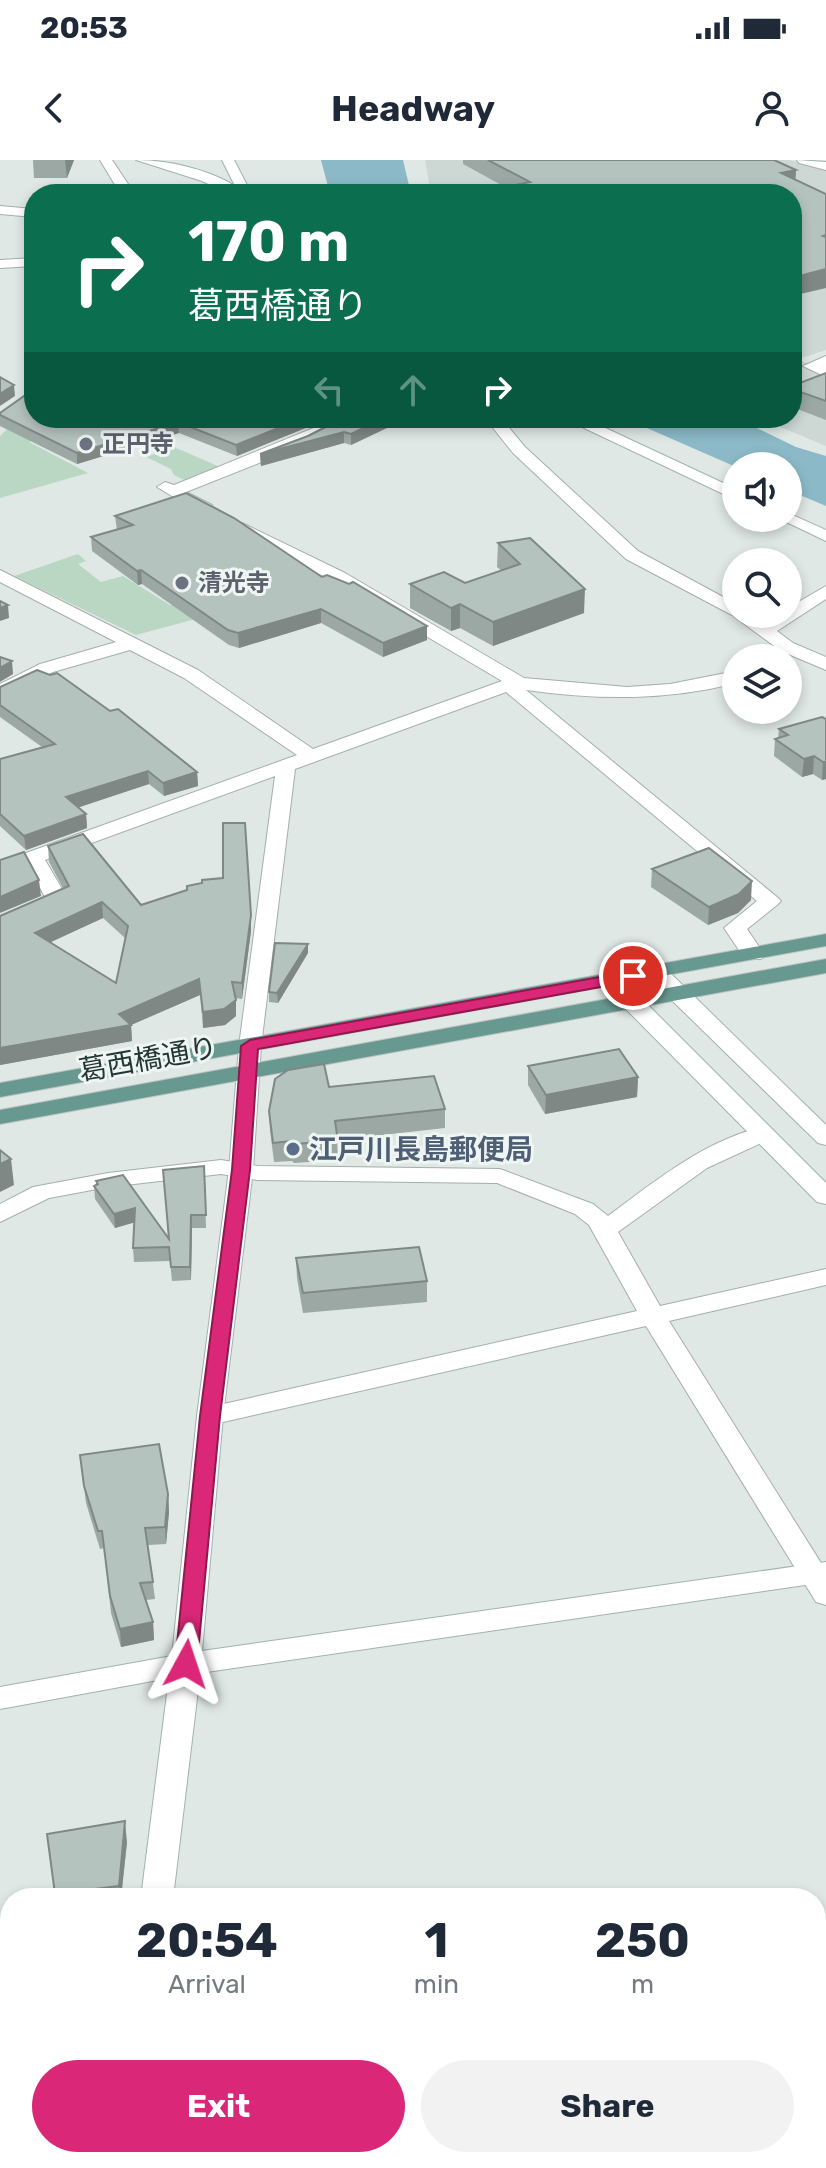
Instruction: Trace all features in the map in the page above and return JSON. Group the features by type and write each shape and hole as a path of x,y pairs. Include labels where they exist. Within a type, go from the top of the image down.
{"main road":[{"name":"葛西橋通り","path":"0,1117 248,1058 610,980 820,940"},
{"name":"葛西橋通り","path":"0,1090 248,1058 630,1002 826,966"}],"street":[{"path":"106,160 121,184"},
{"path":"142,160 219,184"},
{"path":"228,160 240,184"},
{"path":"803,160 826,166"},
{"path":"0,210 24,212"},
{"path":"0,264 24,263"},
{"path":"826,360 810,366 826,372"},
{"path":"329,428 169,489 339,577 514,684 770,901 735,928 753,954"},
{"path":"501,428 519,450 632,555 722,603"},
{"path":"592,428 722,488"},
{"path":"802,525 826,536"},
{"path":"0,575 199,678 312,757"},
{"path":"765,631 821,600"},
{"path":"761,628 777,644"},
{"path":"0,692 21,677 131,644"},
{"path":"802,657 826,664"},
{"path":"0,924 57,899 33,857 514,684 589,694 631,695 722,680"},
{"path":"158,1888 186,1664 210,1416 241,1170 248,1058 286,766"},
{"path":"656,972 826,1138"},
{"path":"610,980 826,1197"},
{"path":"605,1230 692,1164 762,1134"},
{"path":"0,1214 42,1192 221,1167 500,1176 584,1209 599,1220 653,1316 822,1580 186,1664 0,1698"},
{"path":"210,1416 826,1277"}],"shaded area":[{"path":"425,160 789,160 826,170 826,231 802,205 802,184 429,184"},
{"path":"802,250 826,251 826,350 802,358"},
{"path":"802,361 826,370 826,446 783,428 802,428"}],"green space":[{"path":"15,421 24,422 24,428 65,429 29,442 88,473 0,498 0,436"},
{"path":"174,447 220,467 186,481 174,475 171,469 146,457"},
{"path":"78,554 86,561 78,564 101,582 123,576 170,605 238,584 309,568 326,577 233,609 136,635 14,576"}],"water":[{"path":"321,160 403,160 409,184 327,184"},
{"path":"647,428 757,428 796,447 826,456 826,506 802,496 802,452 722,452 722,461"}],"building":[{"path":"488,160 774,160 796,170 781,173 826,194 826,235 823,236 826,237 826,269 802,275 802,184 520,184 530,182"},
{"path":"826,373 826,401 802,393 802,382"},
{"path":"0,377 14,385 0,394"},
{"path":"24,396 24,427 0,413"},
{"path":"26,428 158,428 77,453"},
{"path":"193,428 278,428 236,445"},
{"path":"324,428 364,428 351,434 344,432 260,454"},
{"path":"186,493 234,518 322,577 327,575 349,584 353,582 427,626 383,643 321,609 238,633 228,630 141,570 137,571 91,537 133,525 115,516"},
{"path":"530,538 585,589 493,622 460,604 451,608 410,584 444,572 465,583 520,564 498,543"},
{"path":"0,657 12,661 0,668"},
{"path":"37,670 50,675 57,673 110,711 118,709 197,772 163,783 148,771 66,797 86,814 24,836 0,814 0,759 55,744 0,705 0,687"},
{"path":"822,717 826,719 826,762 814,756 804,759 775,739 788,735 779,729"},
{"path":"223,823 245,823 251,915 242,983 232,982 236,1000 224,1009 203,1012 199,979 119,1014 131,1025 0,1048 0,916 69,886 48,846 83,834 141,905 187,890 187,886 202,883 202,880 223,878","holes":["102,902 128,926 116,983 35,933"]},
{"path":"709,848 752,881 739,894 709,907 652,869"},
{"path":"24,852 39,880 0,897 0,860"},
{"path":"275,943 308,944 277,993 269,992"},
{"path":"619,1049 638,1077 546,1095 528,1066"},
{"path":"324,1064 329,1087 434,1076 445,1109 335,1121 338,1141 273,1143 269,1111 275,1079 288,1070"},
{"path":"0,1150 11,1159 0,1164"},
{"path":"204,1166 206,1215 191,1215 190,1267 171,1267 169,1247 133,1248 135,1208 114,1214 94,1186 98,1184 96,1181 123,1175 169,1239 163,1170"},
{"path":"419,1247 427,1281 303,1293 296,1258"},
{"path":"159,1444 168,1494 165,1527 145,1528 153,1582 140,1583 153,1622 120,1629 110,1596 102,1531 98,1531 84,1486 80,1455"},
{"path":"125,1821 119,1886 54,1888 47,1834"}],"place":[{"name":"正円寺","path":"86,444"},
{"name":"清光寺","path":"182,583"},
{"name":"江戸川長島郵便局","path":"293,1149"}],"route":[{"path":"186,1664 210,1416 241,1170 250,1046 633,976"}]}
